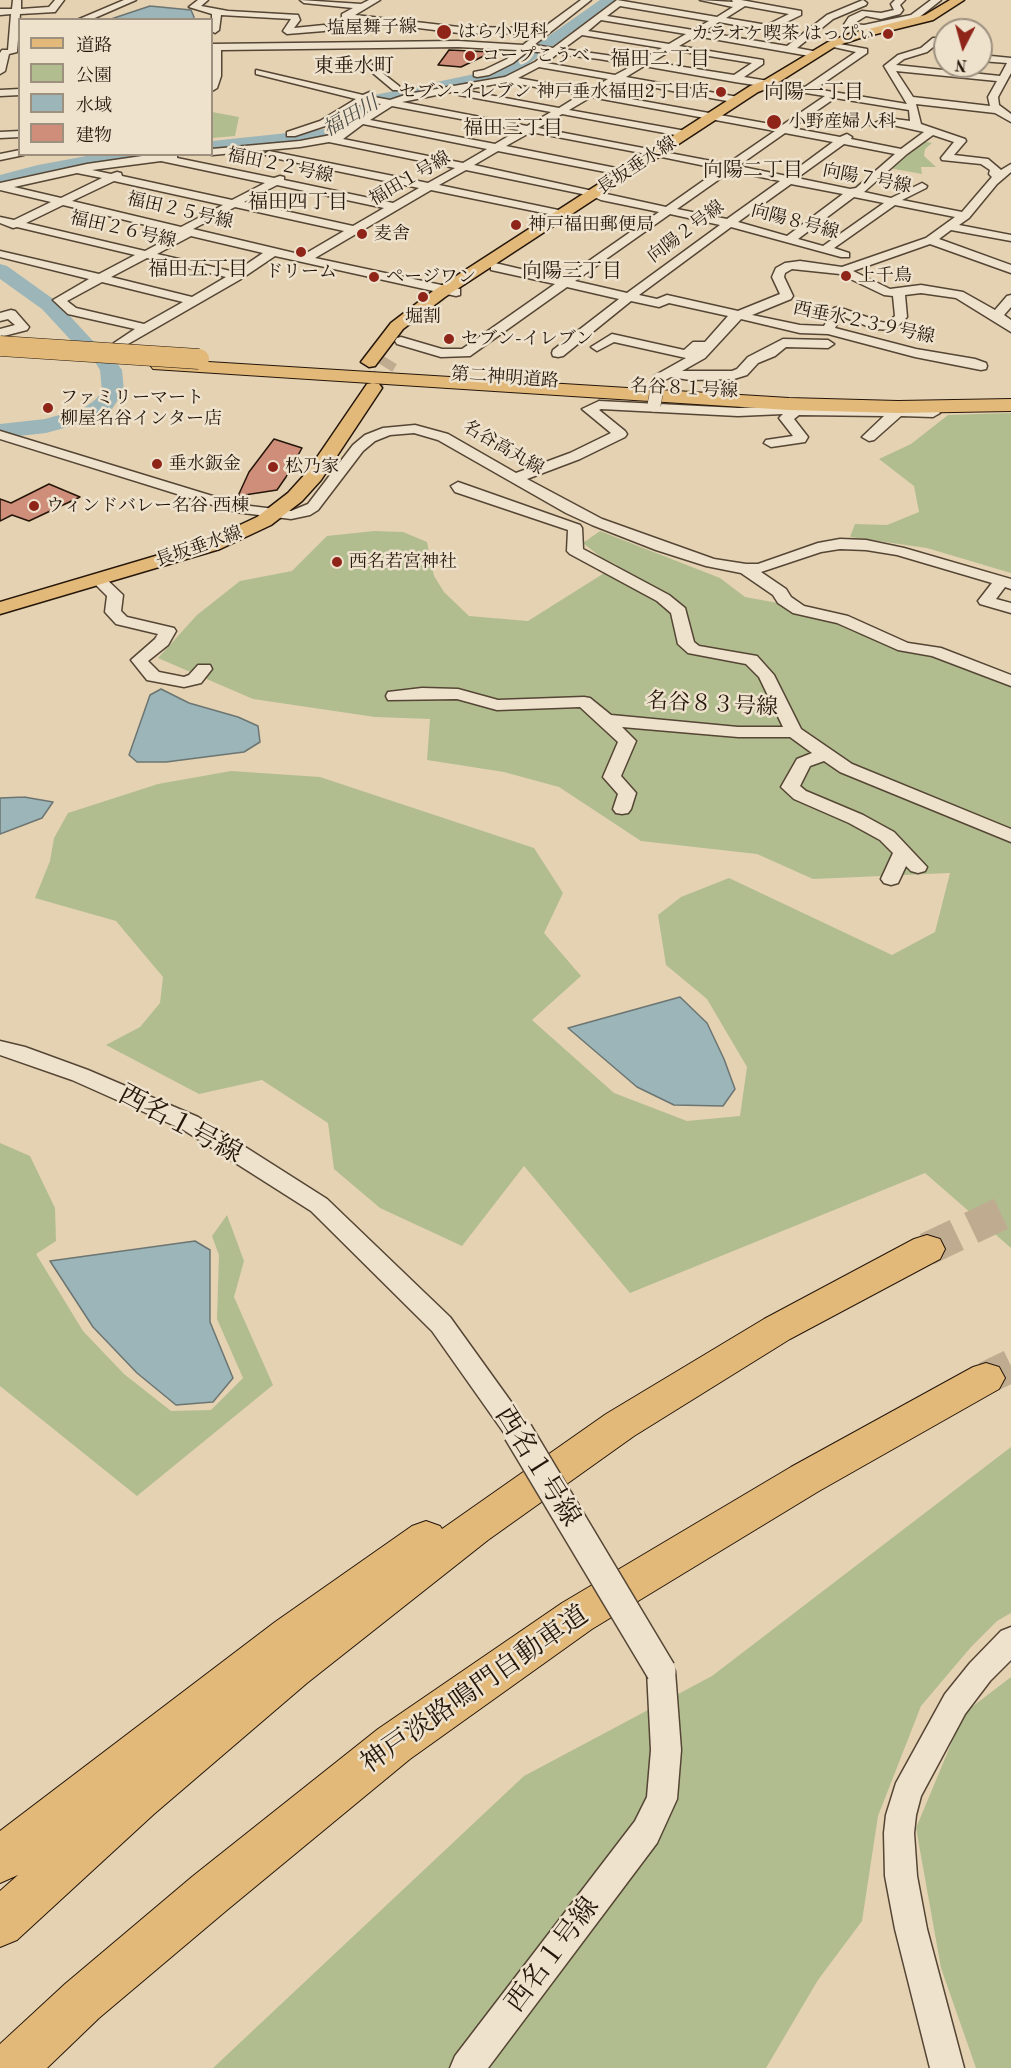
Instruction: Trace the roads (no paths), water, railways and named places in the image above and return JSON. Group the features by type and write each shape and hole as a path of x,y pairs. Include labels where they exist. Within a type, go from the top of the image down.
{"highway":[{"name":"第二神明道路","path":"0,346 196,363 789,404 1011,405"},
{"name":"第二神明道路","path":"0,355 196,363 820,397 893,399 1011,397"},
{"path":"0,1860 290,1636 460,1515 617,1416 927,1249"},
{"path":"0,1923 138,1798 292,1669 474,1528 620,1425 777,1329"},
{"name":"神戸淡路鳴門自動車道","path":"11,2068 82,2001 210,1893 394,1744 577,1616 806,1479 986,1378"},
{"path":"34,2068 210,1893"}],"main road":[{"name":"長坂垂水線","path":"390,360 401,340 451,291 495,267 598,195 716,118 738,100 832,44 929,18 958,0"},
{"name":"長坂垂水線","path":"369,362 397,326 562,214 598,195 626,172 661,154 686,134 764,91 767,84"},
{"name":"長坂垂水線","path":"0,608 222,541 296,496 320,469 364,387"},
{"name":"長坂垂水線","path":"0,600 221,531 266,513"}],"street":[{"path":"0,71 8,49 17,0"},
{"path":"0,12 52,10 60,0"},
{"path":"86,18 132,0"},
{"path":"204,0 193,7 217,12 295,17 296,20 287,31 324,28 376,0"},
{"path":"304,0 363,7"},
{"path":"441,80 486,73 510,61 587,0"},
{"path":"213,152 330,139 344,135 361,121 391,103 508,79 538,64 620,2 679,10 768,28 798,12 704,0"},
{"path":"790,49 830,17 870,0"},
{"path":"878,30 847,26 852,19 865,13 874,16 891,15 899,10 895,4 901,0"},
{"path":"864,28 914,17 938,0"},
{"name":"福田１号線","path":"306,258 719,19 739,3"},
{"path":"214,30 217,12"},
{"path":"819,15 830,17"},
{"path":"345,16 459,30 545,31"},
{"path":"600,17 815,54"},
{"path":"324,28 319,38 329,45 330,50 327,57"},
{"path":"580,32 759,62 735,79"},
{"name":"塩屋舞子線","path":"214,47 420,43 554,50"},
{"path":"807,90 864,51 832,44"},
{"path":"889,67 901,57 933,44"},
{"path":"213,84 216,76 214,47"},
{"path":"554,50 833,94 911,104 998,110"},
{"path":"920,51 933,53"},
{"path":"993,60 1011,63 994,93 994,105 1011,119"},
{"path":"538,64 738,100"},
{"path":"371,67 396,88"},
{"path":"889,67 1003,79"},
{"path":"889,67 902,82 911,104 915,125"},
{"name":"向陽７号線","path":"259,72 364,98 661,154 965,216"},
{"path":"316,86 335,78"},
{"path":"508,79 903,152"},
{"path":"342,92 363,83"},
{"path":"223,140 290,135 308,130 324,123 364,98 411,85"},
{"path":"447,90 686,134"},
{"path":"0,93 18,92"},
{"path":"984,92 994,93"},
{"path":"401,340 441,352 465,353 833,94"},
{"path":"361,121 626,172"},
{"path":"876,125 887,121 915,125 961,141 946,158 984,161 996,169 994,174 999,177"},
{"path":"790,239 853,192 860,190 903,152 932,132"},
{"name":"向陽２号線","path":"558,353 629,297 852,133"},
{"path":"0,135 18,134"},
{"name":"向陽８号線","path":"330,139 728,224 845,255"},
{"path":"146,328 72,311 59,300 146,254 234,203 350,143"},
{"path":"248,149 562,214"},
{"path":"0,157 18,153"},
{"path":"0,187 75,169 165,156"},
{"path":"0,231 156,157"},
{"name":"福田２２号線","path":"156,157 395,207"},
{"path":"843,271 930,240 951,227 965,216 999,177 1011,167"},
{"path":"75,169 355,230"},
{"path":"826,249 895,201 922,186"},
{"name":"福田２５号線","path":"0,187 273,252 451,291"},
{"name":"福田２６号線","path":"0,220 237,276"},
{"path":"951,227 1011,238"},
{"path":"930,240 1011,270"},
{"path":"124,347 146,328 237,276 273,252"},
{"path":"0,254 193,301"},
{"path":"654,406 664,376 686,365 710,344 733,318 787,296 778,277 780,271 789,266 843,271 888,292 899,293 921,289 947,292 968,298 997,316 1011,328"},
{"name":"西垂水２３９号線","path":"495,267 659,303 667,299 800,329 828,330 915,354 970,362 981,366"},
{"path":"828,330 838,311 879,326 890,327 901,317 899,293"},
{"path":"997,316 1011,299"},
{"path":"0,317 11,314 23,327 0,333"},
{"path":"597,347 612,338 687,354 698,345 710,344"},
{"path":"664,376 734,375 742,372 753,360 770,353 783,343 879,344"},
{"name":"名谷８１号線","path":"794,732 766,675 751,660 694,650 686,644 679,611 663,598 575,551 575,528 460,489 458,486 512,477 575,456 620,434 589,409 599,405 738,412 795,410 933,413"},
{"path":"771,443 800,439 801,437 786,418 791,416 795,410"},
{"path":"869,437 897,413"},
{"name":"名谷高丸線","path":"0,435 224,505 266,513 300,513 313,507 363,443 388,430 415,429 434,433 580,514 661,547 711,563 746,569 760,568 818,548 840,544 866,545 899,551 1007,582"},
{"path":"0,444 21,441"},
{"path":"746,569 780,592 784,600 799,610 842,619 904,647 935,651 1011,681"},
{"path":"98,579 115,594 113,612 122,621 168,631 162,642 139,660 153,676 184,682 195,679 204,669"},
{"path":"1007,582 986,601 1011,608"},
{"path":"394,696 422,693 458,694 497,705 585,702 627,741 612,777 627,793 622,809"},
{"name":"名谷８３号線","path":"606,720 738,732 794,732 846,768 1003,823 1011,836"},
{"path":"825,754 803,763 790,787 800,795 856,819 887,836 918,867"},
{"path":"891,879 903,852"},
{"name":"西名１号線","path":"0,1048 80,1075 190,1124 319,1205 441,1324 518,1432 662,1671 666,1750 662,1799 646,1832 467,2068"},
{"path":"947,2068 911,1929 901,1876 899,1833 901,1815 912,1783 955,1704 980,1672 1011,1640"}],"water":[{"path":"150,6 191,10 194,17 194,18 114,18"},
{"path":"161,689 189,703 238,717 258,726 260,742 244,752 166,762 137,762 129,755 150,695"},
{"path":"24,797 53,802 42,818 0,834 0,798"},
{"path":"680,997 707,1023 724,1059 735,1089 723,1106 674,1105 637,1087 568,1028"},
{"path":"195,1241 210,1250 210,1322 233,1378 213,1402 176,1405 137,1373 93,1327 50,1261"}],"waterway":[{"name":"福田川","path":"213,146 320,136 331,133 376,99 508,72 609,0"},
{"name":"福田川","path":"0,180 38,170 118,156"},
{"name":"福田川","path":"0,270 49,305 85,344 103,358 111,370 113,391 104,404 92,413 46,426 0,431"}],"tunnel":[{"path":"373,388 390,360"},
{"path":"927,1249 1011,1209"},
{"path":"986,1378 1011,1366"}],"place":[{"name":"はら小児科","path":"444,32"},
{"name":"カラオケ喫茶 はっぴぃ","path":"888,34"},
{"name":"コープこうべ","path":"470,56"},
{"name":"セブン-イレブン 神戸垂水福田2丁目店","path":"721,92"},
{"name":"小野産婦人科","path":"774,122"},
{"name":"神戸福田郵便局","path":"516,225"},
{"name":"麦舎","path":"362,234"},
{"name":"ドリーム","path":"301,252"},
{"name":"上千鳥","path":"846,276"},
{"name":"ページワン","path":"374,277"},
{"name":"堀割","path":"423,297"},
{"name":"セブン-イレブン","path":"449,339"},
{"name":"ファミリーマート 柳屋名谷インター店","path":"48,408"},
{"name":"垂水鈑金","path":"157,464"},
{"name":"松乃家","path":"273,467"},
{"name":"ウィンドバレー名谷 西棟","path":"34,506"},
{"name":"西名若宮神社","path":"337,562"}],"district":[{"name":"福田二丁目","path":"660,60"},
{"name":"東垂水町","path":"354,67"},
{"name":"向陽一丁目","path":"814,93"},
{"name":"福田三丁目","path":"513,129"},
{"name":"向陽二丁目","path":"753,171"},
{"name":"福田四丁目","path":"298,203"},
{"name":"福田五丁目","path":"198,270"},
{"name":"向陽三丁目","path":"572,272"}]}
